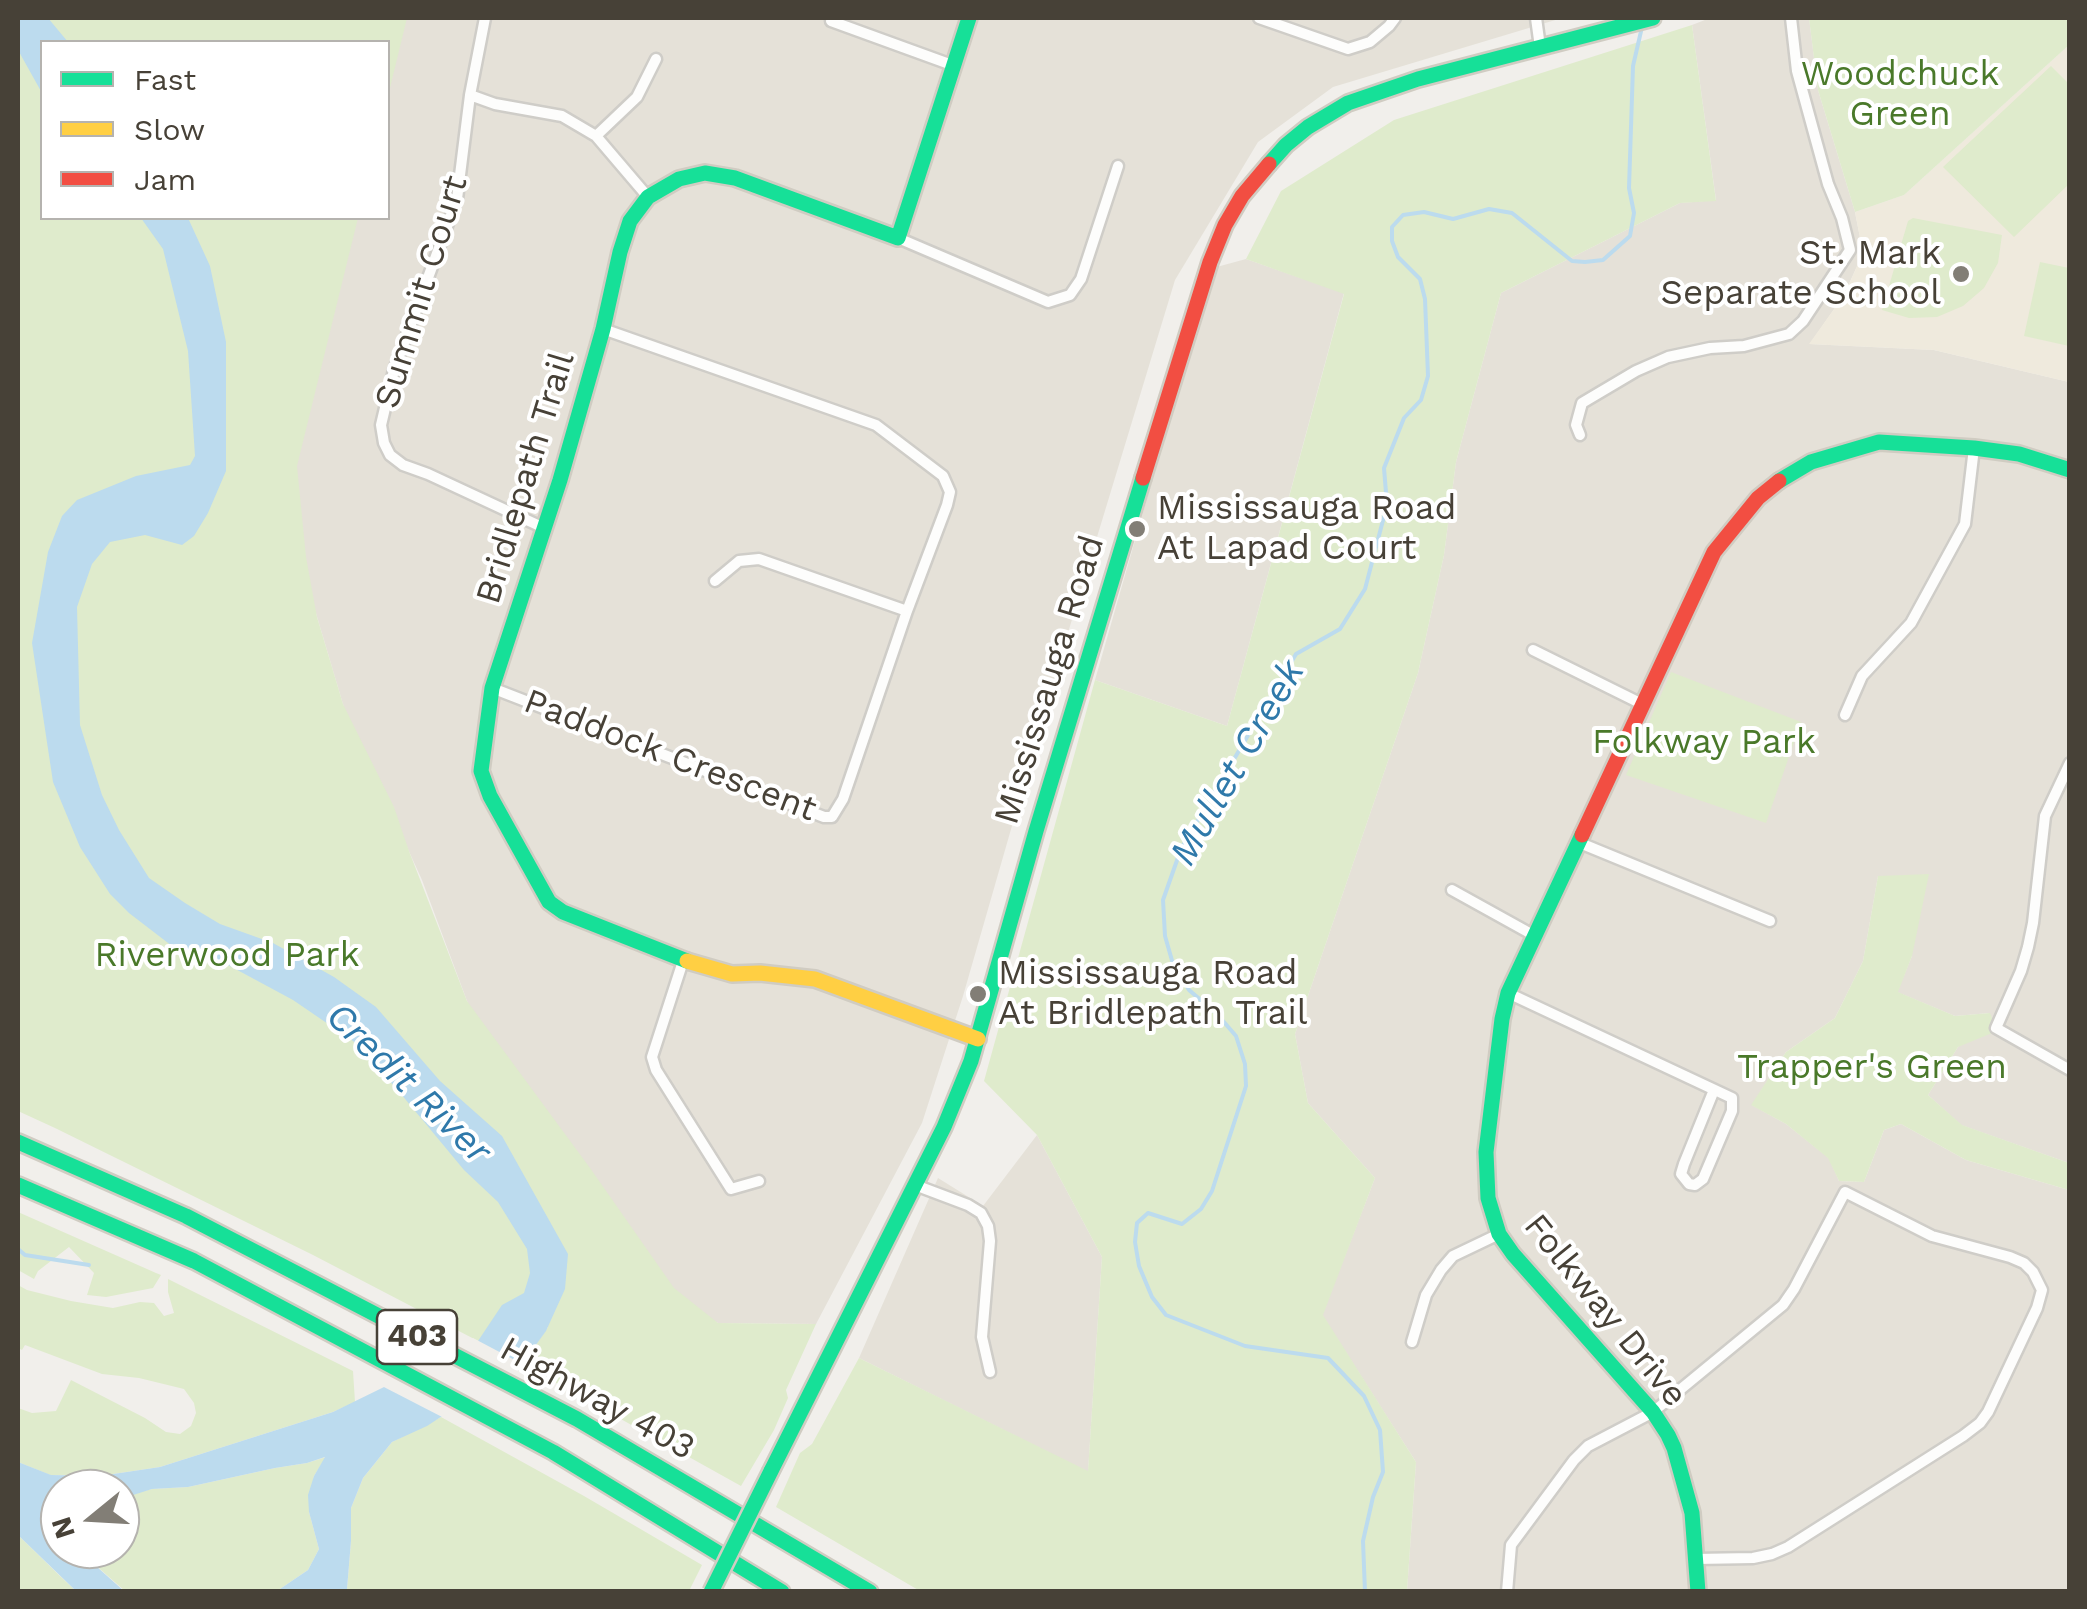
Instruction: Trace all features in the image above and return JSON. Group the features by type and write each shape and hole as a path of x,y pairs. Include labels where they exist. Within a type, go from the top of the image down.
{"main road":[{"path":"648,197 679,179 705,173 735,178 898,238 969,18"},
{"name":"Mississauga Road","path":"711,1592 956,1099 978,1040 1041,812 1185,339 1226,225 1242,196 1286,146 1322,118 1364,97 1418,79 1652,18"},
{"name":"Bridlepath Trail","path":"648,197 630,220 603,329 492,688 480,770 490,796 550,902 563,912 706,968 732,974 815,978 978,1040"},
{"name":"Folkway Drive","path":"1698,1592 1692,1513 1674,1448 1653,1412 1499,1234 1488,1198 1486,1152 1508,993 1714,552 1758,498 1811,462 1879,442 2019,454 2070,470"},
{"name":"Highway 403","path":"18,1142 186,1216 576,1419 870,1592"},
{"name":"Highway 403","path":"18,1185 168,1250 554,1452 782,1592"}],"street":[{"name":"Summit Court","path":"485,18 470,95 457,199 394,370 381,426 390,455 403,465 544,528"},
{"path":"1259,18 1348,49 1370,42 1395,18"},
{"path":"1536,18 1540,47"},
{"path":"1580,434 1576,425 1582,403 1636,371 1668,357 1744,346 1789,334 1803,321 1850,250 1798,71 1791,18"},
{"path":"831,21 952,65"},
{"path":"596,136 637,97 656,58"},
{"path":"470,95 495,104 562,116 596,136 648,197"},
{"path":"898,238 1048,302 1070,295 1081,279 1118,166"},
{"name":"Paddock Crescent","path":"492,688 824,818 832,817 843,800 907,611 948,505 950,492 943,476 876,426 603,329"},
{"path":"1845,715 1862,676 1911,623 1966,524 1974,448"},
{"path":"715,581 739,561 759,559 907,611"},
{"path":"1532,650 1642,704"},
{"path":"2070,764 2045,816 2028,947 1996,1028 2070,1070"},
{"path":"1580,843 1770,920"},
{"path":"1452,890 1535,936"},
{"path":"684,958 652,1057 656,1070 731,1189 759,1180"},
{"path":"1508,993 1732,1098 1732,1111 1702,1179 1695,1185 1689,1184 1681,1174 1714,1090"},
{"path":"916,1185 968,1205 981,1213 988,1226 982,1337 990,1372"},
{"path":"1507,1592 1511,1545 1574,1460 1588,1446 1653,1412 1782,1305 1846,1192 1932,1236 2010,1257 2033,1272 2042,1290 2037,1308 1980,1423 1788,1547 1753,1558 1696,1559"},
{"path":"1412,1342 1426,1294 1440,1270 1452,1256 1499,1234"}],"shaded area":[{"path":"371,18 1562,18 1333,87 1258,142 1175,280 922,1123 816,1324 718,1323 669,1300 470,1009 422,880 345,711 280,492 329,220 390,220 390,40"},
{"path":"1710,18 1809,18 1818,90 1855,212 1863,253 1844,295 1810,344 1934,350 2069,382 2069,1163 1961,1125 1928,1095 1958,1047 1990,1013 1955,1016 1897,992 1912,956 1878,876 1863,961 1835,1018 1786,1052 1752,1105 1786,1124 1829,1158 1839,1181 1864,1182 1884,1130 1901,1124 1966,1160 2069,1190 2069,1591 1407,1591 1416,1462 1322,1315 1375,1178 1308,1103 1295,1034 1418,673 1444,555 1456,462 1501,293 1680,203 1716,200 1692,25"},
{"name":"St. Mark Separate School","path":"2069,45 2069,382 1934,350 1809,344 1844,295 1863,253 1855,212 1904,195"},
{"path":"1246,259 1344,293 1227,726 1095,680 1213,268"},
{"path":"1037,1135 1102,1257 1088,1472 859,1358 938,1178 983,1206"}],"green space":[{"name":"Riverwood Park","path":"18,18 407,18 390,88 390,40 40,40 40,220 358,220 297,466 306,557 317,617 343,704 394,807 467,1001 674,1288 718,1323 816,1324 786,1390 788,1398 774,1430 741,1486 522,1364 548,1327 478,1341 313,1255 18,1111"},
{"name":"Woodchuck Green","path":"1809,18 2069,18 2069,45 1904,195 1855,212 1818,90"},
{"path":"1692,25 1716,201 1680,203 1501,293 1456,462 1444,555 1418,673 1295,1034 1308,1103 1375,1178 1323,1315 1416,1462 1407,1591 920,1591 776,1507 800,1453 812,1444 859,1358 1088,1471 1102,1257 1037,1135 984,1081 1095,680 1227,726 1344,294 1246,259 1281,191 1394,120"},
{"path":"2051,66 2069,84 2069,184 2014,237 1943,167"},
{"path":"1913,218 2002,235 1998,263 1984,288 1963,306 1937,317 1909,318 1882,310 1908,221"},
{"path":"2040,262 2069,268 2069,346 2024,336"},
{"name":"Folkway Park","path":"1671,672 1801,722 1766,823 1626,775"},
{"name":"Trapper's Green","path":"1929,874 1912,956 1898,992 1955,1016 1990,1013 1997,1031 1958,1047 1928,1095 1962,1125 2069,1163 2069,1190 1966,1160 1901,1124 1884,1130 1864,1182 1839,1181 1828,1158 1786,1124 1751,1105 1786,1052 1835,1018 1863,961 1878,876"},
{"path":"18,1212 161,1275 153,1288 106,1297 87,1295 94,1273 69,1247 38,1271 34,1279 18,1270"},
{"path":"168,1279 353,1371 355,1402 160,1467 40,1471 18,1462 18,1408 32,1413 56,1411 71,1380 166,1432 180,1434 191,1426 196,1413 184,1389 102,1374 25,1345 22,1350 18,1348 18,1285 71,1301 113,1308 154,1303 164,1316 174,1313"},
{"path":"441,1417 702,1565 689,1591 345,1592 351,1508 363,1478 392,1442"},
{"path":"326,1457 314,1476 309,1512 319,1549 308,1570 277,1591 125,1591 100,1569 140,1569 140,1492 188,1487"},
{"path":"18,1535 40,1556 40,1569 53,1569 76,1591 18,1591"}],"water":[{"path":"18,18 48,18 66,40 40,40 40,89 18,50"},
{"name":"Credit River","path":"142,220 189,220 210,266 226,342 226,471 208,513 194,536 182,545 145,535 110,542 92,564 77,607 80,725 102,795 149,878 220,924 273,943 334,977 376,1007 440,1081 502,1136 568,1254 565,1289 546,1331 522,1364 427,1426 392,1442 363,1478 351,1508 345,1591 277,1591 308,1570 319,1549 308,1495 325,1457 188,1487 140,1493 140,1470 333,1412 478,1341 502,1305 524,1293 530,1273 527,1249 498,1202 464,1170 353,1041 293,1000 228,965 172,946 129,913 110,894 80,847 53,782 32,643 48,552 62,516 77,500 136,476 190,465 195,456 188,351 163,249"},
{"name":"Credit River","path":"18,1462 40,1471 40,1556 18,1535"},
{"name":"Credit River","path":"53,1569 99,1569 125,1592 76,1591"}],"pier":[{"path":"473,1338 526,1366 446,1419 380,1385"}],"waterway":[{"name":"Mullet Creek","path":"1365,1592 1363,1541 1383,1472 1380,1430 1364,1396 1328,1358 1245,1346 1166,1315 1152,1297 1139,1266 1137,1223 1148,1213 1182,1224 1201,1209 1212,1191 1246,1086 1245,1064 1236,1036 1189,990 1173,964 1165,936 1163,900 1181,849 1296,654 1340,629 1365,589 1387,505 1384,468 1404,418 1421,400 1428,376 1425,299 1420,279 1398,257 1392,227 1403,215 1424,212 1453,219 1489,209 1512,213 1572,261 1603,260 1630,236 1634,213 1629,188 1633,66 1642,27"},
{"path":"18,1249 25,1255 89,1265"}],"traffic: fast":[{"path":"687,961 563,912 549,902 490,796 481,771 492,688 560,480 603,329 620,252 630,221 648,197 679,179 705,173 735,178 898,238 969,18"},
{"path":"1269,164 1308,127 1348,103 1418,79 1653,18"},
{"path":"1779,481 1811,462 1879,442 2019,454 2070,470"},
{"path":"771,1471 944,1127 971,1061 1143,478"},
{"path":"1582,835 1508,993 1486,1152 1488,1198 1499,1234 1513,1254 1653,1412 1668,1435 1692,1513 1698,1592"},
{"path":"18,1142 186,1216 577,1419 870,1592"},
{"path":"18,1185 194,1261 553,1452 782,1592"},
{"path":"711,1592 771,1471"}],"traffic: slow":[{"path":"687,961 732,974 815,979 978,1039"}],"traffic: jam":[{"path":"1143,478 1210,262 1242,196 1269,164"},
{"path":"1582,835 1714,552 1758,498 1779,481"}],"place":[{"name":"St. Mark Separate School","path":"1961,274"},
{"name":"Mississauga Road At Lapad Court","path":"1137,529"},
{"name":"Mississauga Road At Bridlepath Trail","path":"978,994"}]}
